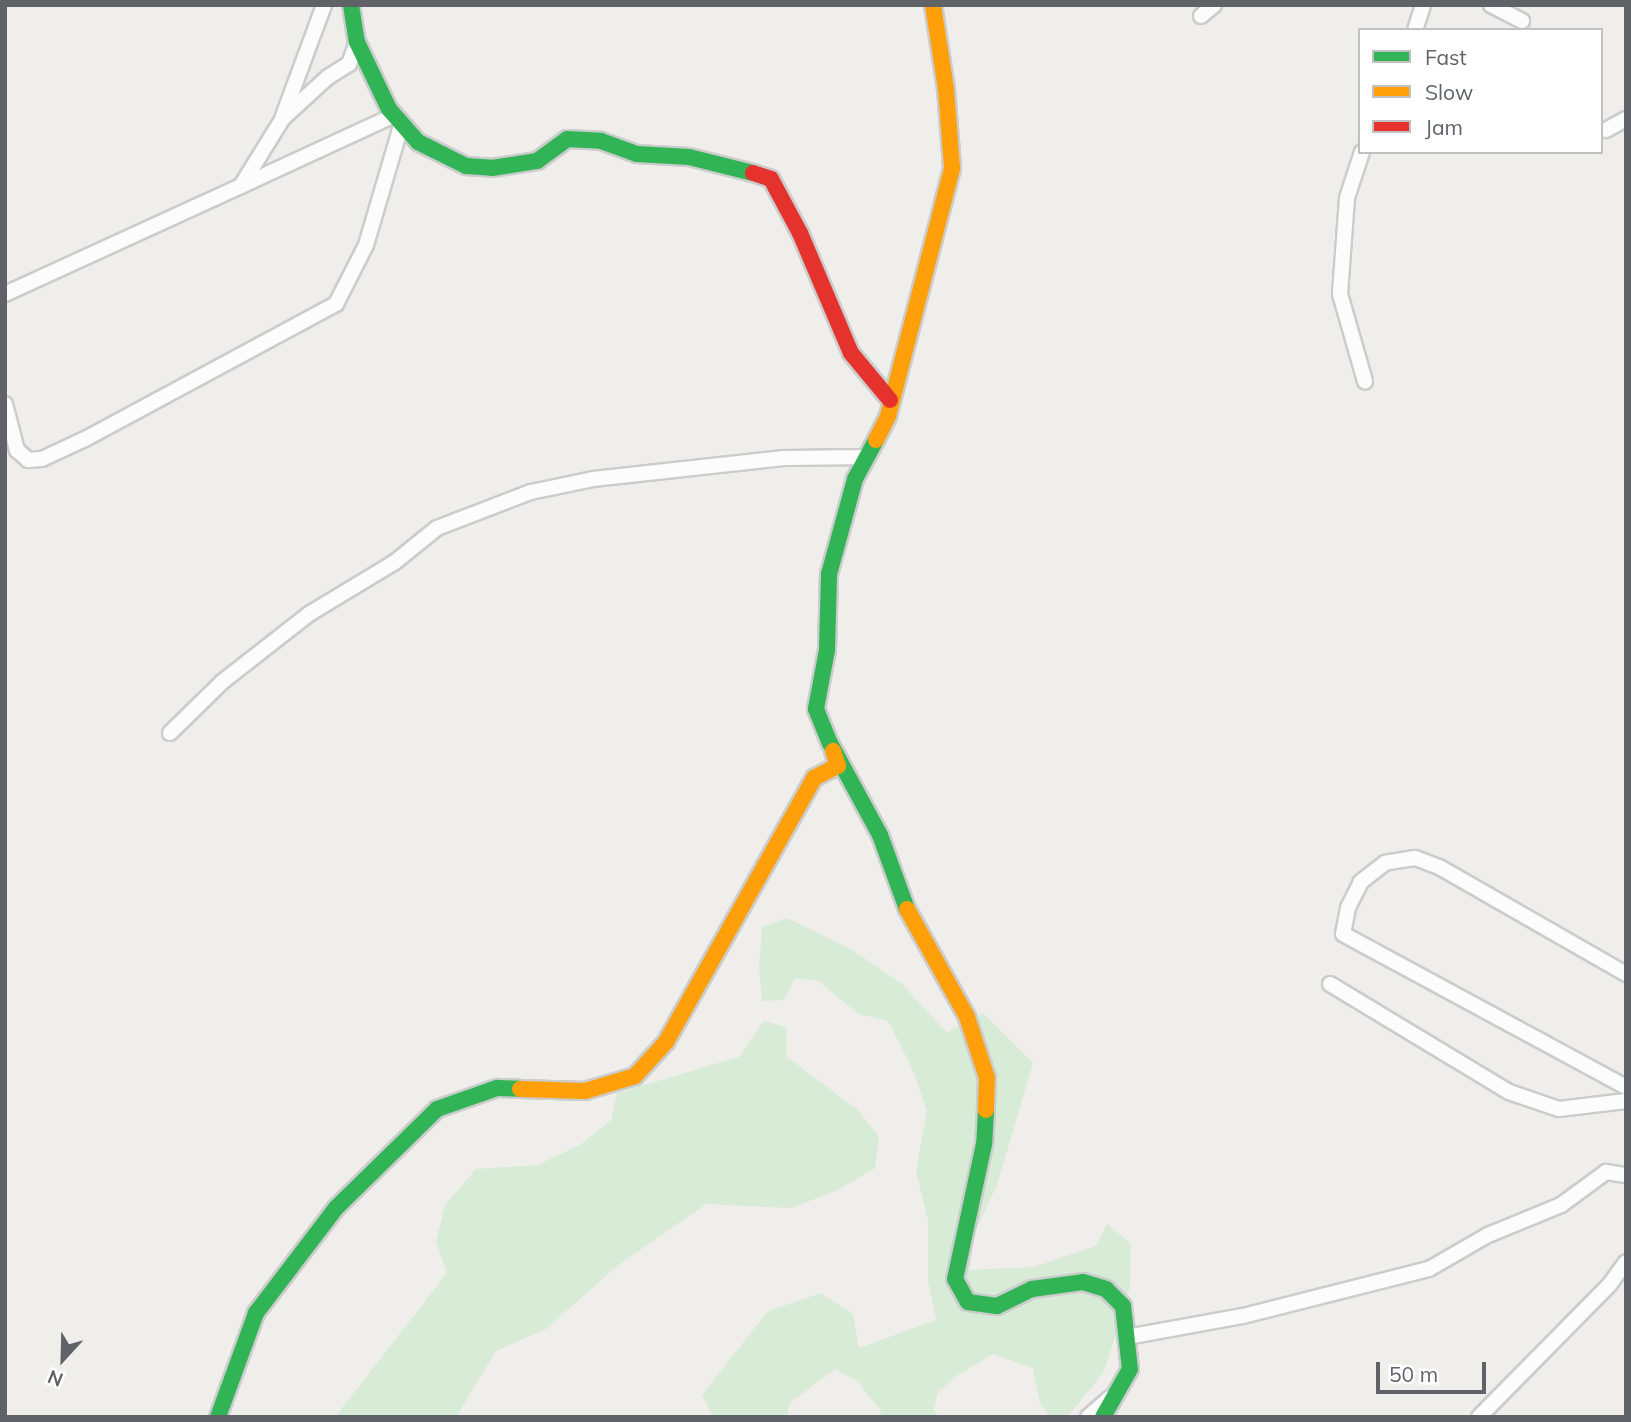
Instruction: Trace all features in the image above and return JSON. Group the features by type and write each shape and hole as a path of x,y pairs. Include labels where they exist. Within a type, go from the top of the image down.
{"street":[{"path":"241,186 283,118 324,5"},
{"path":"351,5 357,42 398,119 418,142 466,166 492,168 537,161 567,139 601,141 638,154 689,157 740,168 771,179 800,233 851,353 890,400"},
{"path":"218,1417 256,1313 276,1284 335,1208 437,1109 497,1088 584,1091 635,1076 666,1042 814,778 838,766 816,709 827,650 829,574 855,479 888,416 952,168 946,89 933,5"},
{"path":"1201,16 1214,5"},
{"path":"1416,28 1423,5"},
{"path":"1491,5 1522,21"},
{"path":"283,118 328,78 349,64 357,42"},
{"path":"5,294 241,186 398,119"},
{"path":"5,404 17,450 28,460 42,459 96,433 336,304 366,245 398,119"},
{"path":"1606,130 1626,119"},
{"path":"1361,154 1347,198 1340,294 1365,381"},
{"path":"170,733 222,682 309,614 396,562 438,528 531,492 593,479 784,458 867,457"},
{"path":"830,743 880,835 908,912 967,1017 987,1078 984,1143 955,1279 968,1302 997,1306 1032,1289 1083,1282 1106,1289 1123,1306 1130,1369 1103,1417"},
{"path":"1626,974 1439,867 1415,858 1385,863 1361,882 1348,908 1343,934 1626,1087"},
{"path":"1330,984 1509,1092 1559,1109 1626,1101"},
{"path":"1126,1337 1243,1316 1429,1269 1488,1235 1561,1205 1606,1172 1626,1175"},
{"path":"1479,1417 1610,1284 1626,1262"},
{"path":"1088,1417 1119,1390"}],"green space":[{"path":"787,918 852,950 901,983 947,1033 983,1013 1033,1063 997,1185 974,1234 970,1270 1034,1267 1096,1246 1107,1224 1131,1244 1130,1287 1104,1372 1067,1417 1050,1417 1040,1403 1033,1368 993,1354 958,1375 938,1392 934,1409 939,1417 880,1417 881,1411 858,1382 835,1369 789,1404 787,1417 713,1417 702,1395 768,1311 821,1293 853,1314 859,1348 936,1320 928,1280 928,1221 916,1171 927,1111 912,1068 888,1021 859,1014 818,981 795,978 784,1000 762,1001 759,968 762,927"},
{"path":"764,1021 786,1027 787,1057 858,1110 879,1137 875,1168 838,1190 791,1208 706,1204 617,1266 546,1329 496,1351 456,1417 335,1417 447,1273 436,1241 445,1205 476,1169 537,1165 580,1145 611,1120 617,1093 739,1057"}],"traffic: fast":[{"path":"351,5 357,42 389,109 418,142 466,166 492,168 537,161 567,139 601,141 637,154 689,157 753,173"},
{"path":"876,440 855,479 829,574 827,650 816,709 830,743 880,835 907,909"},
{"path":"218,1417 256,1313 336,1208 437,1109 497,1088 520,1089"},
{"path":"986,1110 984,1144 955,1279 968,1302 997,1306 1032,1289 1083,1282 1106,1289 1123,1306 1130,1369 1103,1417"}],"traffic: slow":[{"path":"876,440 888,416 952,168 946,89 933,5"},
{"path":"520,1089 585,1091 635,1076 666,1042 814,778 838,766 833,751"},
{"path":"907,909 967,1017 987,1078 986,1110"}],"traffic: jam":[{"path":"753,173 771,179 800,233 851,353 890,400"}]}
